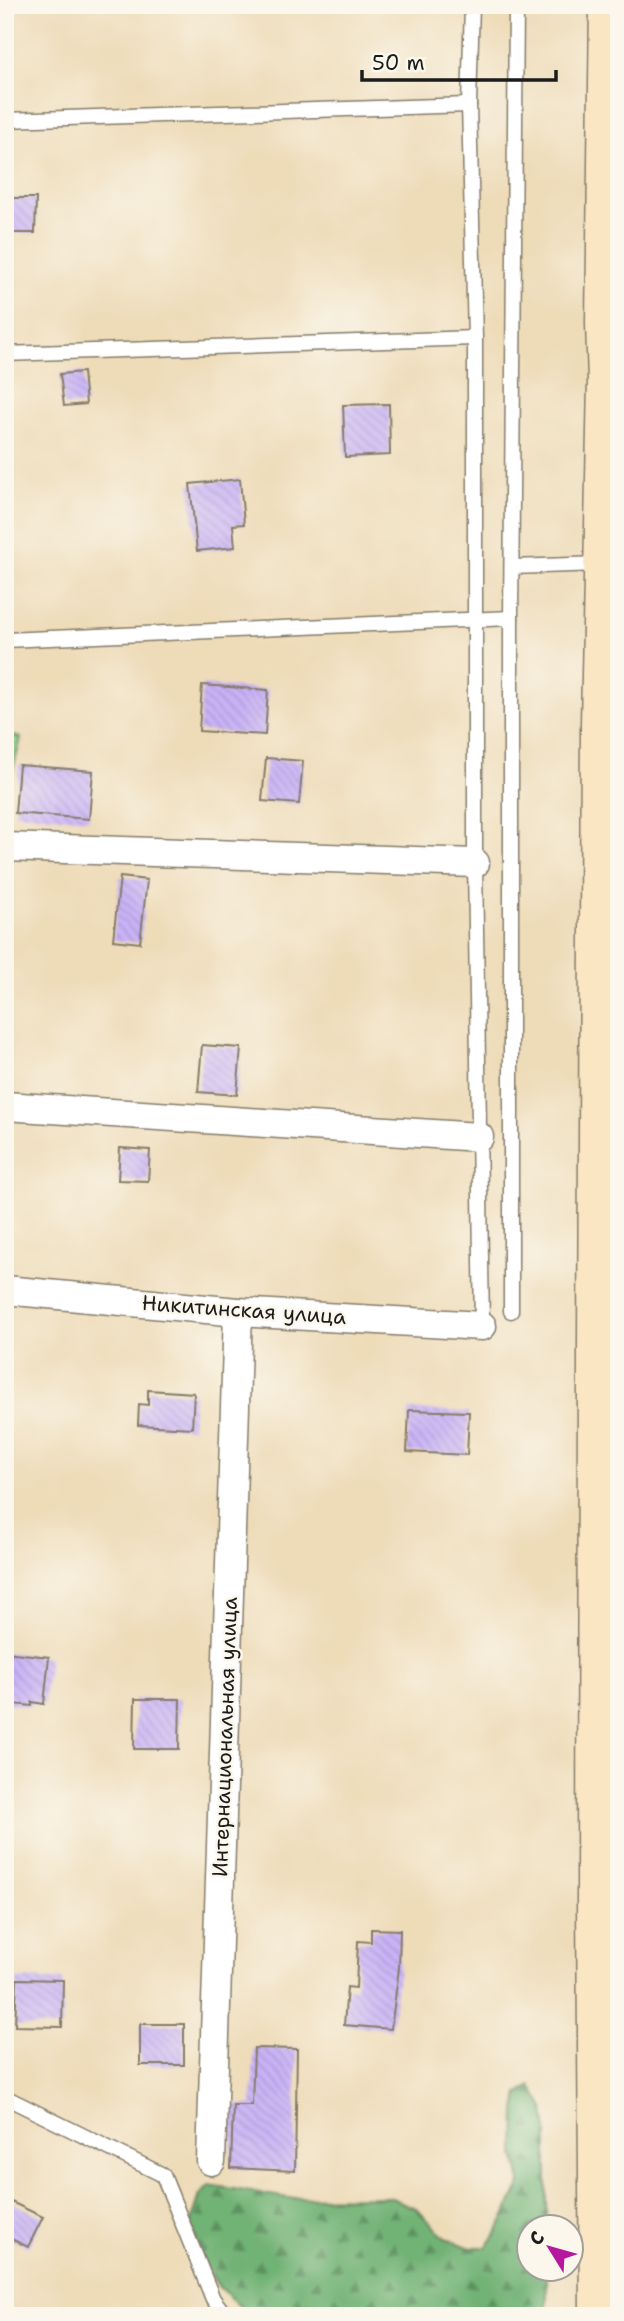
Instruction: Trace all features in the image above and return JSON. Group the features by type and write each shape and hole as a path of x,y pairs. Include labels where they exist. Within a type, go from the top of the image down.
{"main road":[{"path":"599,2316 596,1910 602,1345 600,724 602,564 613,395 605,323 609,5"},
{"path":"619,669 600,724 619,771"}],"street":[{"path":"5,847 475,863"},
{"path":"5,1106 479,1137"},
{"name":"Никитинская улица","path":"5,1290 238,1312 482,1326"},
{"name":"Интернациональная улица","path":"211,2161 238,1312"}],"lane":[{"path":"472,5 469,105 475,338 475,863 482,1326"},
{"path":"511,1311 511,618 516,5"},
{"path":"5,120 469,105"},
{"path":"5,354 475,338"},
{"path":"512,567 602,564"},
{"path":"5,640 511,618"},
{"path":"5,2097 163,2175 213,2299 226,2316"}],"green space":[{"path":"5,734 21,738 10,781 5,781"},
{"path":"531,2086 545,2110 547,2212 516,2212 516,2282 547,2282 547,2316 250,2316 219,2287 204,2263 191,2223 200,2195 209,2185 288,2198 389,2197 416,2208 445,2238 471,2248 486,2247 496,2235 521,2183 515,2155 519,2094"}],"building":[{"path":"11,198 36,198 35,233 10,233"},
{"path":"83,372 86,404 64,406 60,374"},
{"path":"389,404 390,455 345,457 343,405"},
{"path":"240,479 244,524 233,525 235,547 197,551 190,484"},
{"path":"202,685 268,690 265,735 199,731"},
{"path":"266,758 303,761 299,804 262,801"},
{"path":"19,765 93,771 89,819 15,813"},
{"path":"120,877 147,880 140,943 113,940"},
{"path":"202,1045 241,1048 237,1095 198,1092"},
{"path":"120,1148 150,1150 148,1181 118,1180"},
{"path":"148,1390 194,1393 192,1428 138,1425 139,1404 148,1405"},
{"path":"409,1410 469,1412 467,1455 407,1452"},
{"path":"5,1652 49,1657 44,1704 32,1702 32,1706 5,1703"},
{"path":"135,1699 180,1699 179,1749 134,1749"},
{"path":"371,1929 400,1930 399,1968 391,2029 344,2025 347,1987 356,1988 358,1941 371,1942"},
{"path":"17,1979 63,1980 62,2027 15,2026"},
{"path":"140,2024 184,2024 184,2065 140,2065"},
{"path":"254,2048 297,2049 295,2171 231,2168 233,2105 252,2105"},
{"path":"5,2199 43,2217 28,2247 5,2236"}]}
